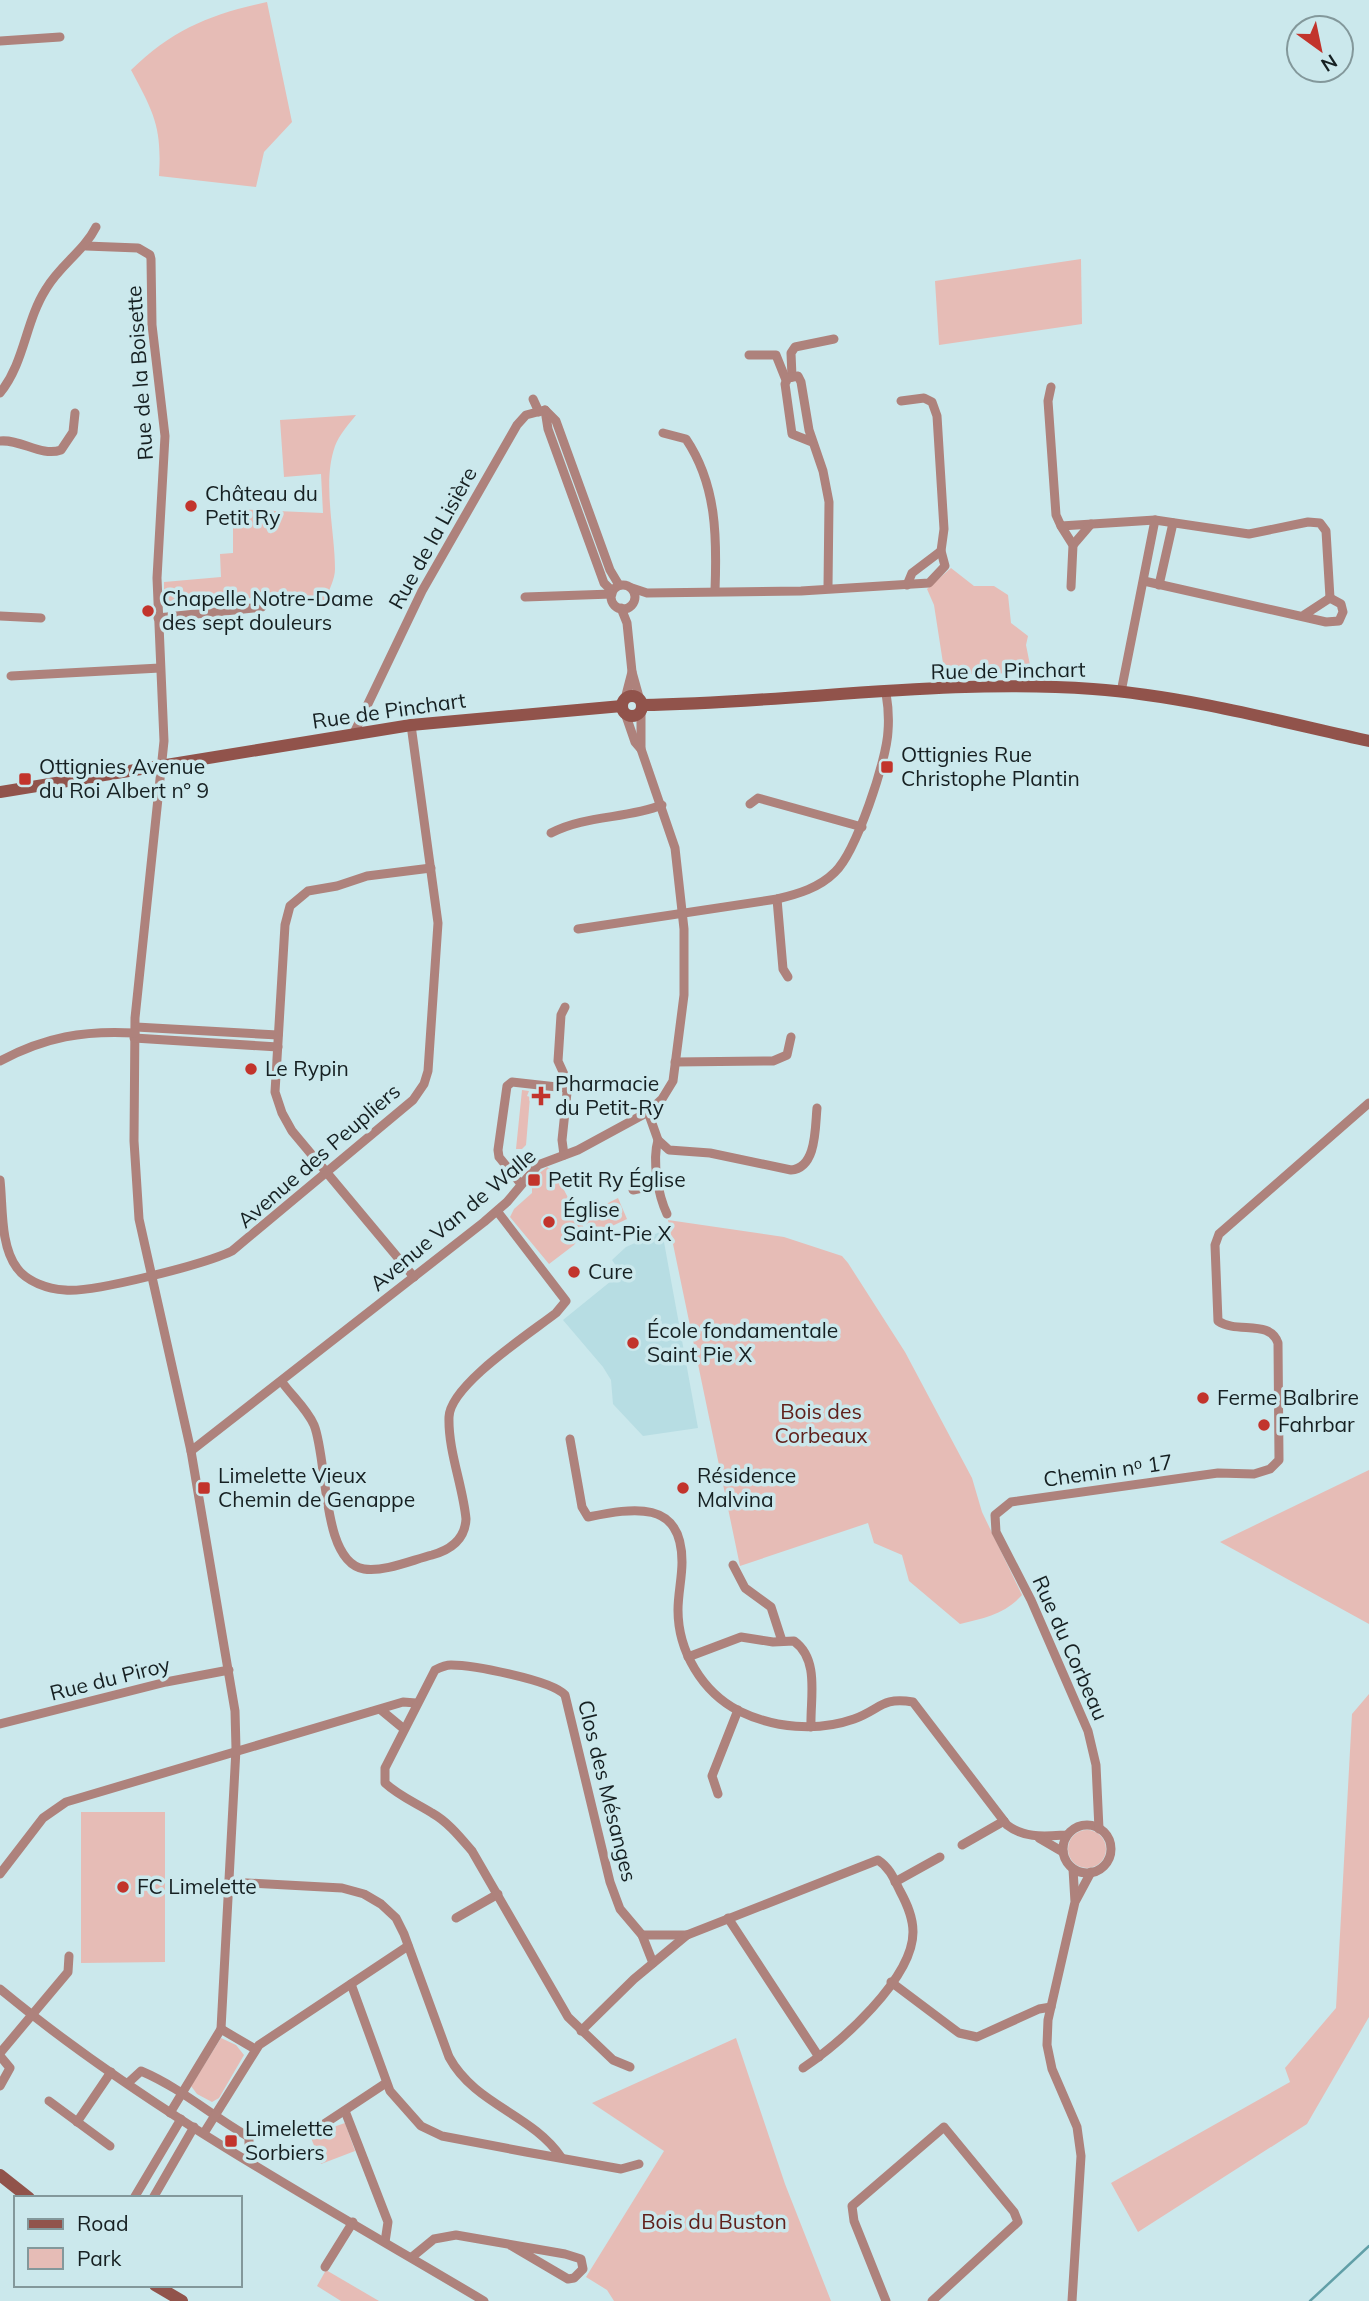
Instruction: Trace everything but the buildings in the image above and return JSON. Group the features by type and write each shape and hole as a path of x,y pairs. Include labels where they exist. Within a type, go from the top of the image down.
{"main road":[{"name":"Rue de Pinchart","path":"641,705 1017,687 1121,692 1369,741"},
{"path":"631,696 641,705 634,716 624,706 631,696"},
{"name":"Rue de Pinchart","path":"0,792 411,725 624,706"},
{"path":"0,2175 26,2196"},
{"path":"158,2287 182,2301"}],"street":[{"path":"1,40 60,37"},
{"path":"0,393 17,365 30,323 45,290 75,251 86,246 96,227"},
{"name":"Rue de la Boisette","path":"86,246 138,248 150,255 152,325 164,436 158,618 163,764 135,1033 134,1141 139,1219 191,1451 229,1670 236,1749 221,2029"},
{"path":"812,442 792,434 789,378 791,354 795,346 834,339"},
{"path":"749,355 776,355 789,378"},
{"path":"789,378 797,376 802,382 812,442 823,471 829,502 828,587"},
{"path":"1051,387 1048,401 1056,515 1073,545 1071,587"},
{"path":"525,597 614,593 632,589 647,593 801,591 828,587 926,584 945,566 941,551 944,529 937,416 932,402 924,398 901,401"},
{"path":"533,399 542,411 556,421 610,570 614,593"},
{"path":"542,411 604,583 628,605"},
{"name":"Rue de la Lisière","path":"354,733 422,591 517,425 526,415 542,411"},
{"path":"0,442 18,441 48,452 61,450 73,432 75,413"},
{"path":"663,433 687,439 703,470 716,530 715,591"},
{"path":"1061,526 1155,520 1250,534 1308,522 1320,523 1326,531 1330,598 1342,607 1343,614 1339,621 1326,622 1144,581"},
{"path":"1121,692 1155,520"},
{"path":"1159,585 1173,523"},
{"path":"1073,545 1091,524"},
{"path":"907,585 912,573 941,551"},
{"path":"594,594 604,583"},
{"path":"624,706 632,672 627,623 632,589"},
{"path":"628,605 647,593"},
{"path":"1304,615 1330,598"},
{"path":"158,618 262,607"},
{"path":"0,616 41,618"},
{"path":"11,676 160,668"},
{"name":"Avenue Van de Walle","path":"632,672 641,705 641,749"},
{"path":"578,929 777,899 806,891 832,875 852,849 862,827 888,733 886,693"},
{"name":"Avenue Van de Walle","path":"191,1451 497,1211 538,1165 585,1147 648,1112 668,1090 675,1062 684,995 675,848 662,805 641,749 635,742 624,706"},
{"name":"Avenue des Peupliers","path":"0,1180 8,1251 17,1268 28,1278 68,1291 202,1263 232,1251 408,1105 426,1077 438,923 411,725"},
{"path":"750,804 758,798 862,827"},
{"path":"551,833 569,823 642,813 662,805"},
{"path":"414,1277 292,1131 275,1092 285,925 293,900 308,891 337,886 367,876 431,868"},
{"path":"777,899 783,969 788,977"},
{"path":"564,1154 568,1081 558,1061 561,1015 565,1007"},
{"path":"0,1061 37,1042 62,1035 89,1032 205,1031 278,1035"},
{"path":"204,1043 205,1031"},
{"path":"135,1033 204,1043 278,1046"},
{"path":"675,1062 774,1061 787,1055 791,1037"},
{"path":"521,1184 499,1157 498,1150 507,1086 512,1082 566,1088"},
{"name":"Chemin nᵒ 17","path":"999,1510 1016,1501 1224,1473 1254,1474 1270,1469 1279,1460 1278,1356 1275,1335 1268,1329 1229,1329 1218,1321 1215,1245 1219,1234 1369,1103"},
{"path":"658,1140 669,1150 710,1153 796,1170 811,1152 817,1108"},
{"path":"648,1112 658,1140 656,1156 662,1202 667,1214"},
{"path":"633,1190 660,1184"},
{"path":"282,1382 314,1426 340,1553 357,1567 383,1568 444,1551 460,1538 466,1519 450,1427 452,1403 463,1387 556,1314 566,1301 497,1211"},
{"path":"570,1438 582,1507 588,1517 626,1510 664,1517 678,1537 682,1570 678,1619 688,1657 707,1685 738,1710 786,1726 811,1727 855,1719 891,1699 913,1702 1004,1822 1017,1832 1038,1837 1067,1835 1085,1825 1096,1806"},
{"name":"Rue du Corbeau","path":"999,1510 994,1524 996,1532 1031,1600 1088,1731 1096,1765 1099,1829 1108,1837 1110,1855 1106,1863 1091,1872 1075,1902 1051,2007 1049,2056 1077,2127 1081,2156 1072,2301"},
{"path":"733,1565 745,1588 771,1607 782,1641"},
{"path":"688,1657 741,1637 794,1641 809,1659 811,1727"},
{"name":"Clos des Mésanges","path":"630,2067 613,2060 581,2031 553,1995 498,1894 456,1832 434,1814 397,1794 385,1783 384,1768 432,1674 446,1665 524,1679 563,1692 610,1882 621,1909 642,1935 653,1963"},
{"name":"Rue du Piroy","path":"0,1724 166,1682 229,1670"},
{"path":"0,1874 43,1818 56,1806 236,1749 403,1702 416,1703"},
{"path":"381,1710 404,1729"},
{"path":"718,1794 712,1776 738,1710"},
{"path":"962,1845 1004,1822"},
{"path":"1085,1825 1099,1829"},
{"path":"1038,1837 1063,1852 1067,1835"},
{"name":"Rue du Corbeau","path":"1063,1852 1073,1869 1075,1902"},
{"path":"895,1882 940,1857"},
{"path":"581,2031 687,1935 873,1861 885,1865 909,1909 913,1931 907,1958 854,2028 803,2068"},
{"path":"1073,1869 1091,1872"},
{"path":"230,1882 342,1888 364,1894 392,1914 408,1946 449,2057 462,2077 487,2100 548,2140 561,2157"},
{"path":"456,1918 498,1894"},
{"path":"728,1918 819,2057"},
{"path":"642,1935 687,1935"},
{"path":"204,2133 255,2049 408,1946"},
{"path":"0,2086 10,2072 0,2054 68,1972 69,1956"},
{"path":"891,1982 959,2033 976,2037 1039,2009 1051,2007"},
{"path":"351,1983 386,2083 408,2115 436,2133 621,2168 639,2164"},
{"path":"0,1989 31,2015 170,2113 484,2301"},
{"path":"170,2113 221,2029 255,2049"},
{"path":"128,2083 141,2071 182,2094 191,2096 249,2137 249,2159"},
{"path":"77,2122 111,2073"},
{"path":"324,2123 386,2083"},
{"path":"48,2101 110,2146"},
{"path":"345,2111 388,2222 385,2242"},
{"path":"135,2196 181,2119"},
{"path":"154,2196 194,2127"},
{"path":"886,2301 854,2221 852,2206 944,2127 1006,2203 1018,2222 932,2301"},
{"path":"325,2267 353,2222"},
{"path":"412,2257 422,2246 444,2236 510,2245 581,2259 583,2269 574,2278 568,2278 510,2245"}],"shaded area":[{"name":"École fondamentale Saint Pie X","path":"662,1231 698,1428 643,1436 613,1404 611,1380 563,1320 621,1273 612,1260 626,1247"}],"green space":[{"path":"267,2 292,122 264,152 256,187 159,176 158,132 146,98 131,70 162,44 194,25 228,12"},
{"path":"1081,259 1082,324 939,345 935,281"},
{"path":"356,415 339,438 331,460 329,491 335,569 325,600 294,601 267,597 164,604 164,582 221,577 220,554 233,553 233,509 323,513 321,474 284,477 280,420"},
{"path":"951,568 974,586 994,586 1008,595 1011,623 1028,636 1026,645 1031,670 987,675 933,672 943,663 934,605 927,589"},
{"path":"522,1090 529,1091 527,1096 530,1097 526,1145 522,1149 516,1149"},
{"path":"547,1167 554,1171 585,1230 574,1245 549,1264 510,1217 514,1209 532,1193 532,1179"},
{"path":"618,1198 627,1219 593,1235 582,1216"},
{"name":"Bois des Corbeaux","path":"668,1220 784,1237 842,1256 905,1352 972,1478 982,1512 1022,1595 1009,1607 960,1624 909,1581 902,1555 874,1543 868,1523 740,1566"},
{"path":"1369,1470 1369,1624 1220,1542"},
{"path":"1369,1694 1369,2017 1307,2124 1138,2232 1111,2183 1290,2082 1285,2068 1336,2008 1352,1714"},
{"name":"FC Limelette","path":"81,1812 165,1812 165,1962 81,1963"},
{"path":"1087,1830 1100,1836 1106,1849 1100,1862 1087,1868 1074,1862 1068,1849 1074,1836"},
{"path":"221,2038 236,2045 244,2055 219,2098 212,2102 197,2094 191,2086"},
{"name":"Bois du Buston","path":"736,2038 785,2184 831,2301 614,2301 607,2290 586,2277 664,2151 592,2103"},
{"path":"345,2123 355,2151 321,2164 310,2135"},
{"path":"326,2270 379,2301 341,2301 317,2286"}],"waterway":[{"path":"1310,2301 1369,2246"}],"place":[{"name":"Château du Petit Ry","path":"191,506"},
{"name":"Chapelle Notre-Dame des sept douleurs","path":"148,611"},
{"name":"Ottignies Rue Christophe Plantin","path":"887,767"},
{"name":"Ottignies Avenue du Roi Albert n° 9","path":"25,779"},
{"name":"Le Rypin","path":"251,1069"},
{"name":"Pharmacie du Petit-Ry","path":"541,1096"},
{"name":"Petit Ry Église","path":"534,1180"},
{"name":"Église Saint-Pie X","path":"549,1222"},
{"name":"Cure","path":"574,1272"},
{"name":"École fondamentale Saint Pie X","path":"633,1343"},
{"name":"Ferme Balbrire","path":"1203,1398"},
{"name":"Fahrbar","path":"1264,1425"},
{"name":"Limelette Vieux Chemin de Genappe","path":"204,1488"},
{"name":"Résidence Malvina","path":"683,1488"},
{"name":"FC Limelette","path":"123,1887"},
{"name":"Limelette Sorbiers","path":"231,2141"}]}
